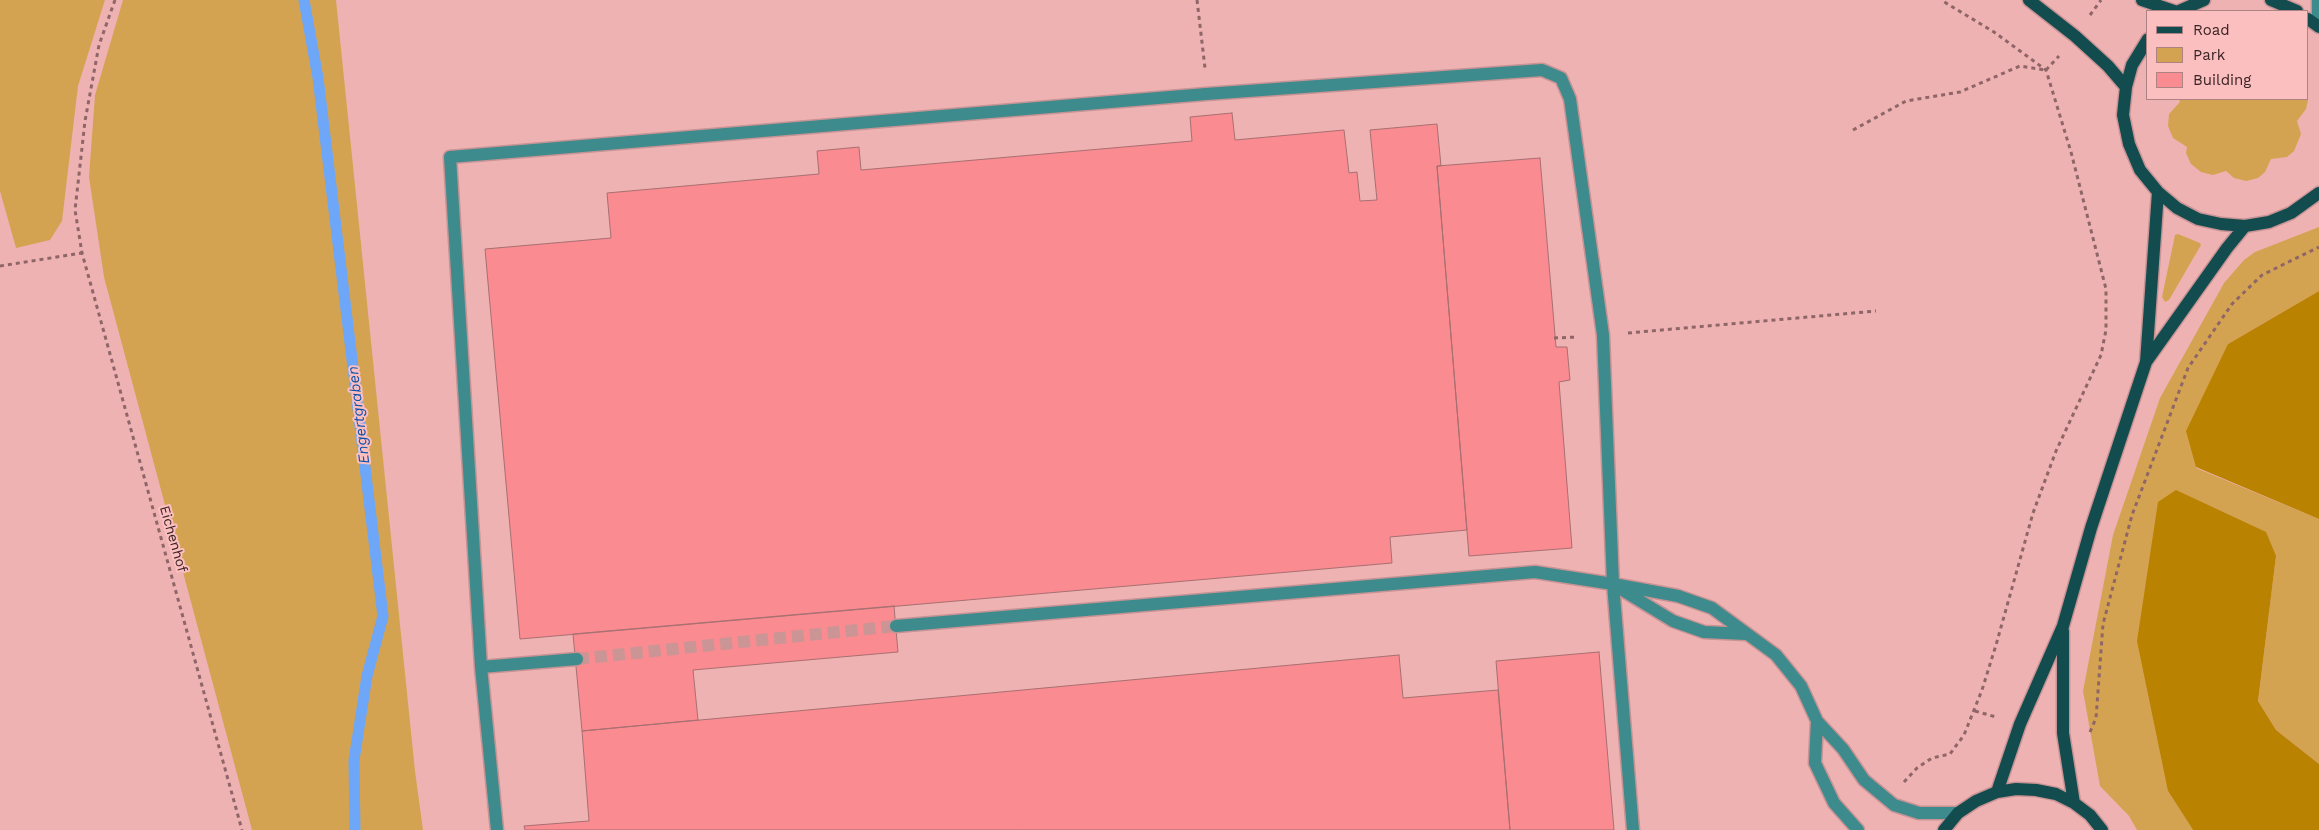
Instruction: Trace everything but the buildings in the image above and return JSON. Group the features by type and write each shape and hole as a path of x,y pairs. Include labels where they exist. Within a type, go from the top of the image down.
{"main road":[{"path":"2030,0 2082,42 2108,66 2126,87"},
{"path":"2142,0 2171,10"},
{"path":"2181,10 2204,0"},
{"path":"2271,0 2295,10"},
{"path":"2146,43 2132,65 2126,87 2123,116 2128,144 2140,170 2158,192 2177,208 2198,219 2221,224 2245,226 2269,222 2292,213 2317,198"},
{"path":"1997,792 2020,724 2063,626 2091,528 2146,362 2158,192"},
{"path":"2146,362 2227,248 2245,226"},
{"path":"2063,626 2062,733 2074,803"},
{"path":"1944,830 1958,814 1976,801 1997,792 2016,789 2056,794 2074,803 2090,815 2102,830"}],"street":[{"path":"2315,24 2318,0"},
{"path":"497,830 481,667 450,157 1226,92 1542,70 1561,78 1570,99 1604,335 1613,584 1633,830"},
{"path":"896,626 1535,572 1613,584 1678,596 1712,608 1776,655 1801,686 1817,721 1844,749 1864,780 1894,805 1918,813 1958,814"},
{"path":"1613,584 1673,621 1704,632 1746,634"},
{"path":"481,667 577,659"},
{"path":"1817,721 1815,763 1834,803 1858,830"}],"path":[{"name":"Eichenhof","path":"115,0 99,46 85,121 75,210 82,254 242,830"},
{"path":"1196,0 1205,71"},
{"path":"1894,805 1905,780 1916,768 1932,758 1950,754 1964,735 1975,711 1996,645 2033,513 2056,451 2101,355 2106,330 2106,289 2071,152 2046,70 1994,32 1941,0"},
{"path":"1853,130 1906,101 1960,92 2020,66 2046,70"},
{"path":"2062,733 2088,736 2096,718 2106,615 2132,515 2188,368 2232,304 2262,275 2319,247"},
{"path":"0,266 82,254"},
{"path":"1621,333 1876,311"},
{"path":"1975,711 2020,724"}],"green space":[{"path":"0,0 105,0 78,86 62,221 50,240 16,248 0,191"},
{"path":"123,0 336,0 415,771 423,830 252,830 104,277 89,177 95,95"},
{"path":"2179,100 2308,100 2306,109 2297,121 2301,134 2294,151 2287,157 2271,159 2265,172 2258,178 2246,181 2234,178 2226,171 2213,175 2201,172 2191,164 2186,153 2187,147 2173,138 2168,126 2169,114 2180,102"},
{"path":"2319,227 2319,291 2228,344 2196,468 2319,519 2319,764 2276,730 2258,701 2276,556 2168,791 2193,830 2137,830 2129,816 2100,786 2083,691 2113,535 2160,398 2224,283 2244,260 2255,252"},
{"path":"2178,234 2201,245 2169,300 2165,302 2162,297 2175,235"}],"shaded area":[{"path":"2319,291 2319,519 2196,467 2186,431 2228,344"},
{"path":"2176,490 2266,532 2276,556 2258,701 2276,730 2319,764 2319,830 2193,830 2168,791 2137,641 2158,502"}],"waterway":[{"name":"Engertgraben","path":"304,0 318,78 383,616 367,676 354,760 355,830"}],"tunnel":[{"path":"577,659 896,626"}]}
